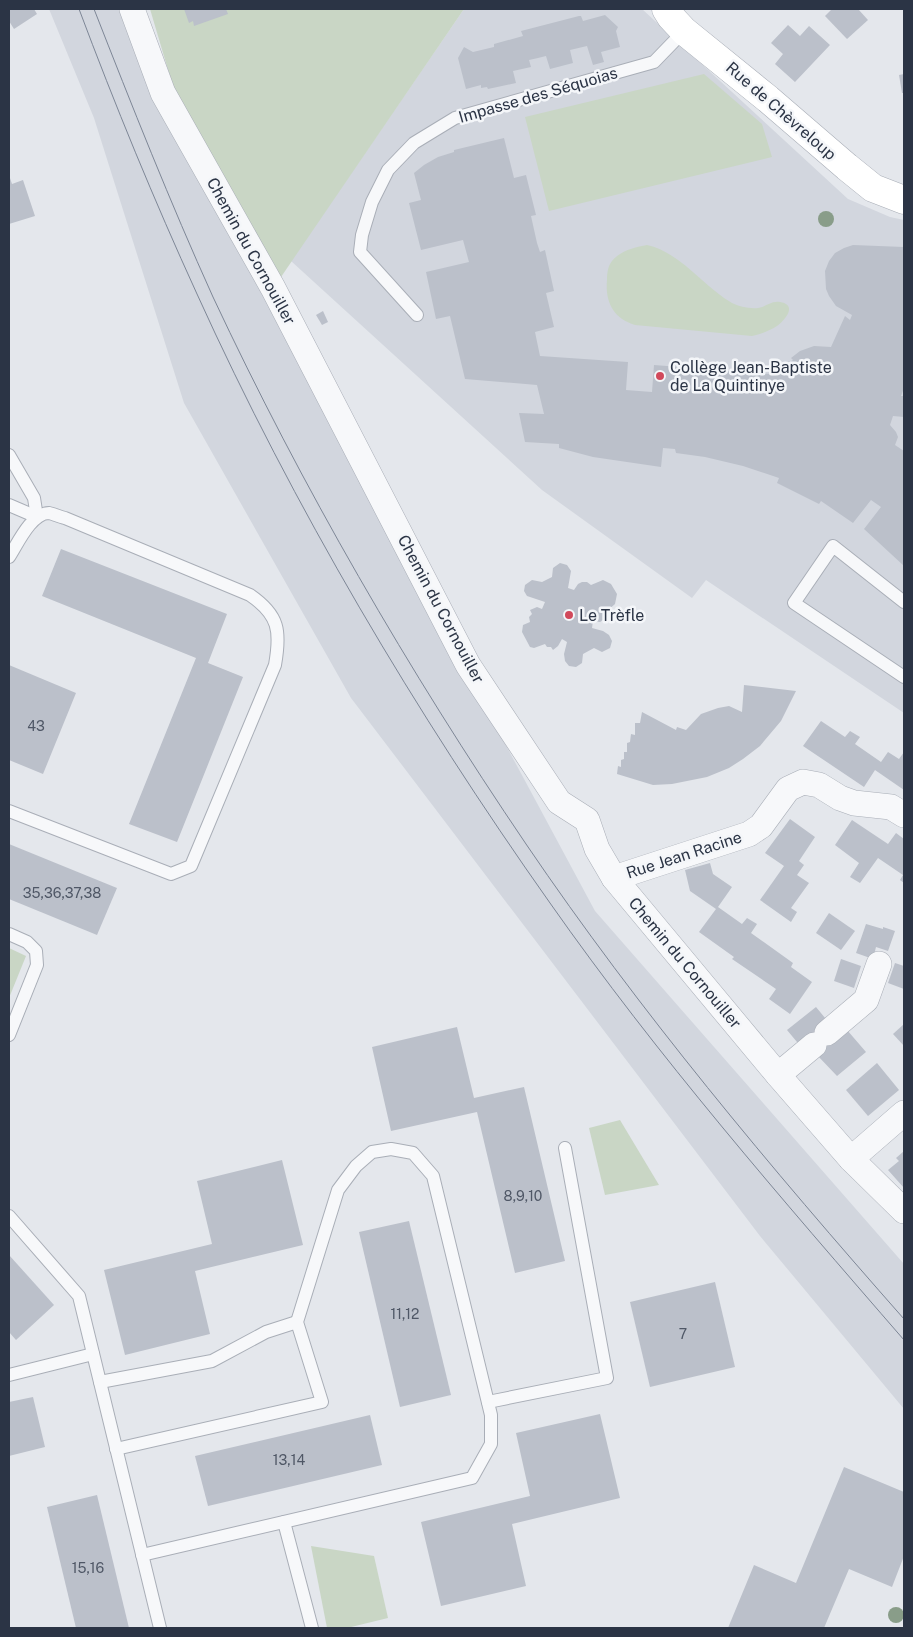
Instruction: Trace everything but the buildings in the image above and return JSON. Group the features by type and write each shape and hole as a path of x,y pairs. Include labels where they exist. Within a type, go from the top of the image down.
{"street":[{"name":"Chemin du Cornouiller","path":"132,9 163,93 272,288 468,666 560,802 587,820 597,849 614,878 778,1075 851,1159 904,1211"},
{"name":"Rue de Chèvreloup","path":"666,9 684,30 873,188 904,200"},
{"name":"Rue Jean Racine","path":"614,878 748,834 761,826 788,789 803,782 819,785 840,798 854,803 891,807 904,815"},
{"path":"778,1075 866,1000 879,964"},
{"path":"851,1159 904,1113"}],"lane":[{"name":"Impasse des Séquoias","path":"418,315 360,252 362,235 372,202 388,170 414,143 455,118 654,62 684,30"},
{"path":"9,455 34,498 37,517"},
{"path":"9,505 37,517"},
{"path":"9,557 27,527 37,517 48,513 65,518 250,595 264,605 276,623 279,643 274,665 191,866 171,874 9,811"},
{"path":"904,602 834,546 794,603 904,677"},
{"path":"9,934 27,942 36,950 37,965 9,1035"},
{"path":"488,1402 607,1378 565,1148"},
{"path":"116,1449 322,1402 297,1322 338,1190 356,1166 372,1152 391,1149 413,1153 433,1176 491,1414 491,1444 472,1478 142,1556"},
{"path":"9,1216 79,1296 160,1628"},
{"path":"100,1382 212,1361 266,1332 297,1322"},
{"path":"9,1375 93,1354"},
{"path":"284,1522 312,1628"}],"shaded area":[{"path":"49,9 127,9 266,299 595,911 904,1264 904,1409 760,1236 351,698 184,403 94,118"},
{"name":"Collège Jean-Baptiste de La Quintinye","path":"464,9 642,9 848,199 890,217 904,220 904,713 706,580 692,598 542,490 291,261"}],"green space":[{"path":"150,9 464,9 281,277 177,100"},
{"path":"704,74 762,124 772,157 549,211 525,117"},
{"path":"647,245 659,249 681,262 732,303 743,307 755,308 780,302 788,306 788,313 777,326 752,336 635,325 627,322 616,313 609,302 607,295 608,270 612,261 623,252"},
{"path":"9,948 26,956 9,998"},
{"path":"620,1120 659,1185 605,1195 589,1128"},
{"path":"311,1546 374,1556 388,1618 347,1628 327,1628"}],"tram line":[{"path":"79,9 150,188 234,374 316,530 359,607 405,683 500,831 591,960 721,1126 904,1340"},
{"path":"94,9 182,226 247,368 320,508 440,712 526,844 614,968 708,1088 804,1204 904,1319"}],"place":[{"name":"Collège Jean-Baptiste de La Quintinye","path":"660,376"},
{"name":"Le Trèfle","path":"569,615"}]}
